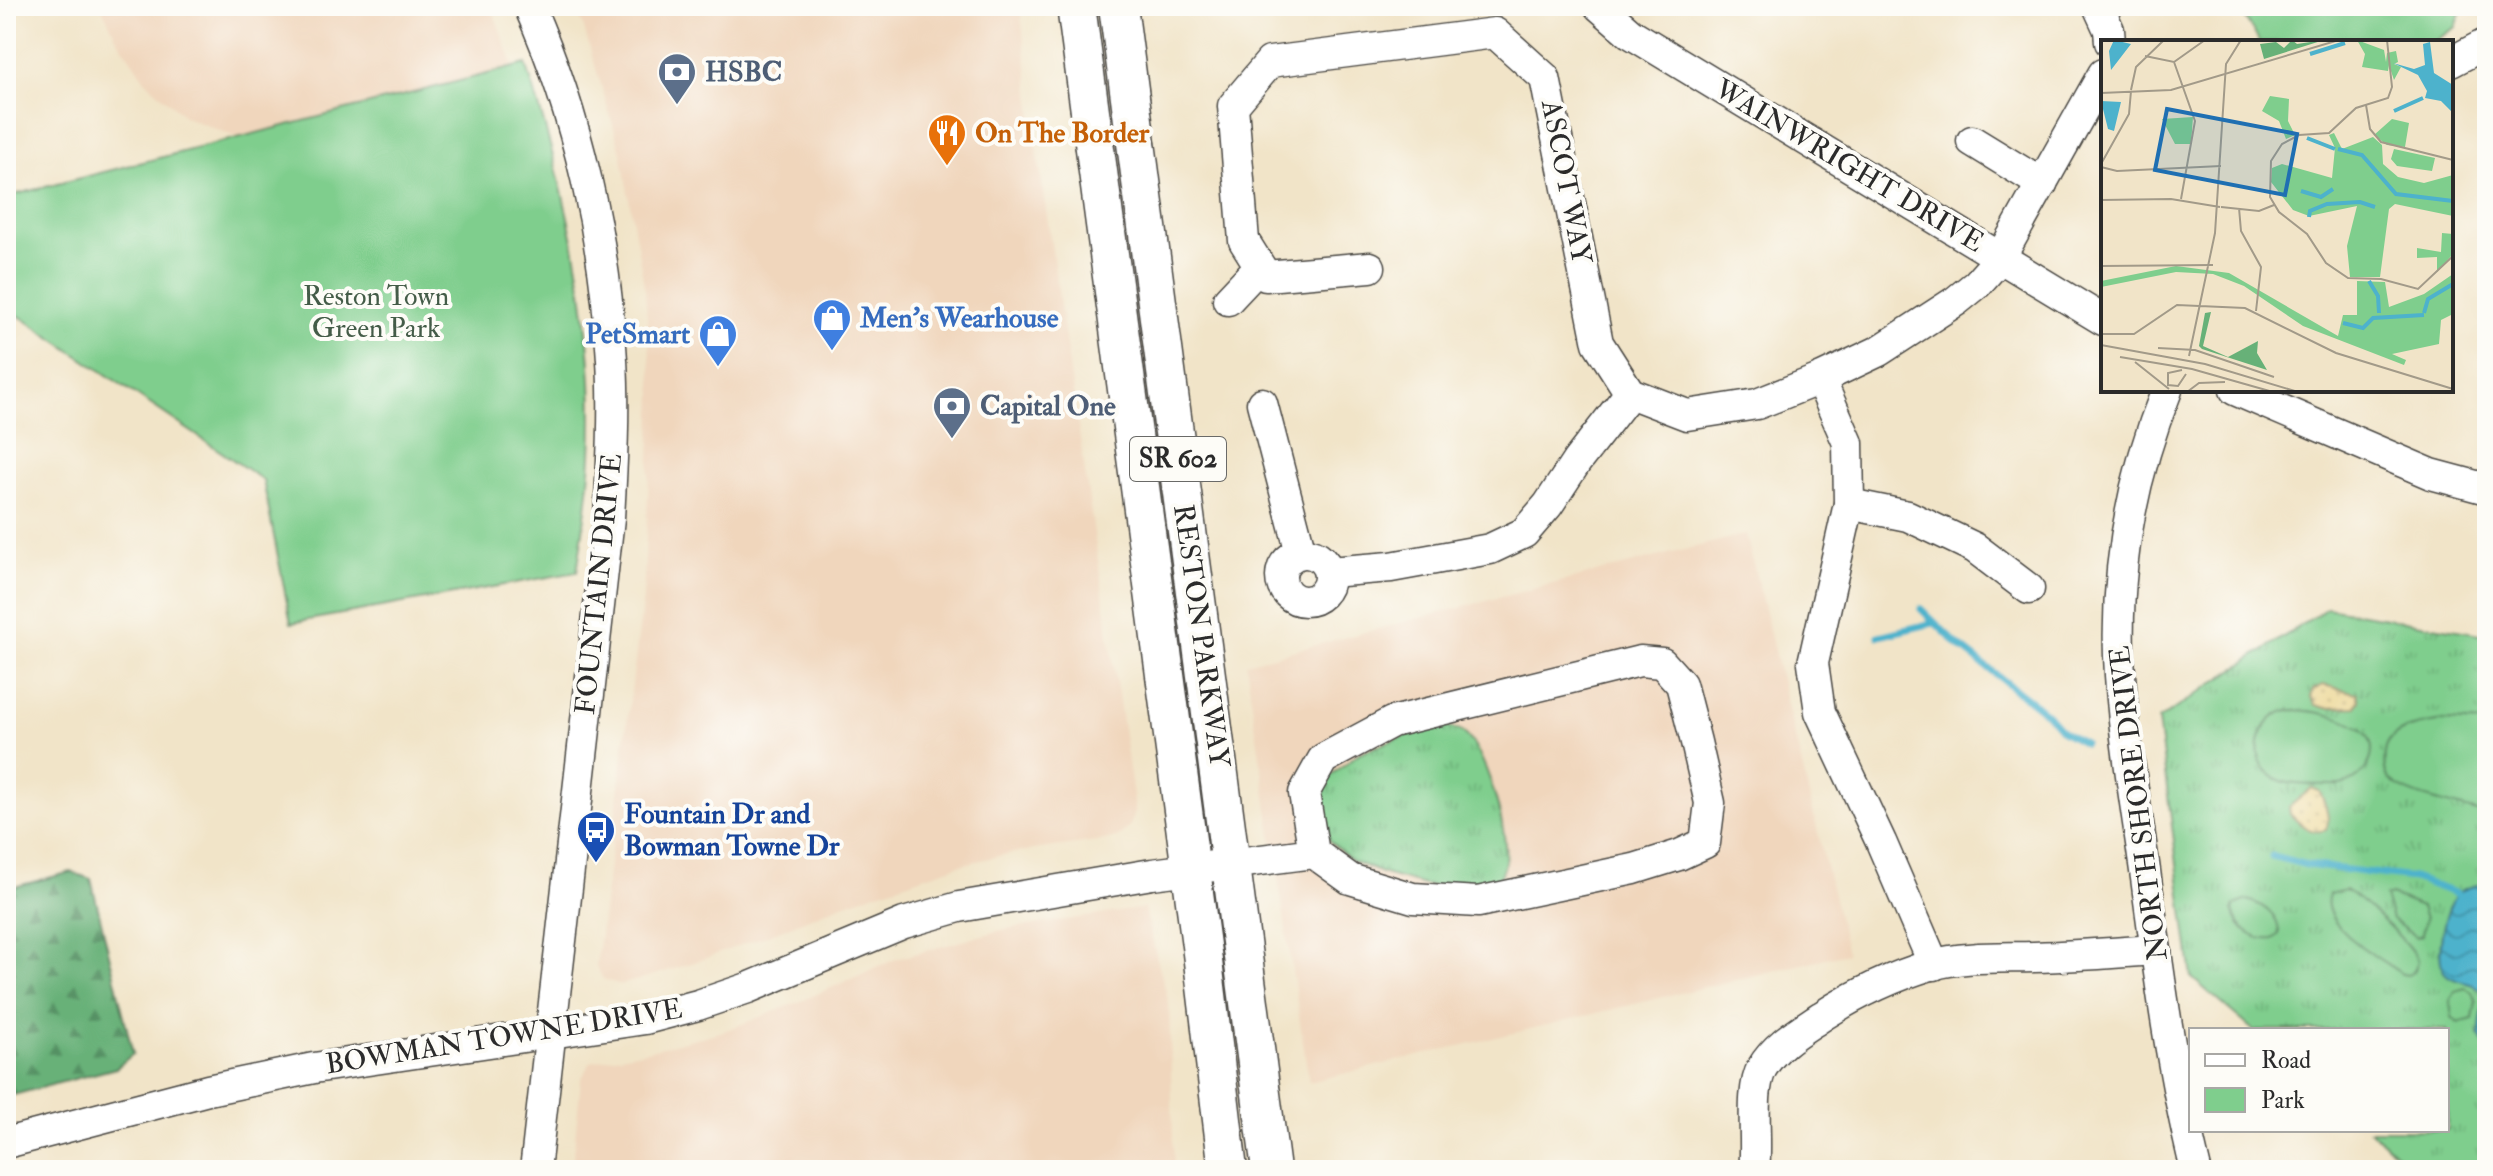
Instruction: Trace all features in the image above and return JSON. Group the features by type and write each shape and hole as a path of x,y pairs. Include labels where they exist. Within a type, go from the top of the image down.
{"main road":[{"name":"RESTON PARKWAY","path":"1076,6 1110,245 1228,1170"},
{"name":"RESTON PARKWAY","path":"1118,6 1271,1170"}],"street":[{"name":"FOUNTAIN DRIVE","path":"529,6 551,58 575,135 593,210 605,282 613,439 609,518 535,1170"},
{"name":"WAINWRIGHT DRIVE","path":"1599,6 1630,33 2101,319"},
{"path":"2098,6 2109,30 2110,40"},
{"name":"ASCOT WAY","path":"1259,267 1244,241 1233,106 1270,62 1495,33 1545,78 1598,343 1630,393"},
{"path":"2453,61 2487,43"},
{"path":"1329,572 1391,567 1490,549 1524,533 1630,393 1679,414 1700,414 1757,404 1879,351 1956,301 1977,284 2000,258 2101,78"},
{"path":"1972,141 2042,184"},
{"path":"1228,300 1259,267 1266,276 1370,267"},
{"path":"1820,379 1848,443 1849,504 1813,663 1820,712 1934,965"},
{"name":"NORTH SHORE DRIVE","path":"2166,392 2138,475 2126,534 2120,593 2119,656 2124,716 2156,950 2181,1111 2196,1170"},
{"path":"2240,392 2431,474 2487,489"},
{"path":"1262,403 1301,553"},
{"path":"1849,504 1908,516 1975,548 2029,589"},
{"path":"1301,553 1313,554 1324,560 1329,572 1329,584 1322,594 1311,600 1298,600 1287,593 1282,581 1282,569 1289,559 1301,553"},
{"path":"1640,661 1662,663 1681,684 1710,803 1705,843 1679,855 1634,869 1478,902 1413,898 1350,879 1314,853 1304,793 1323,759 1392,722 1640,661"},
{"name":"BOWMAN TOWNE DRIVE","path":"6,1143 208,1090 272,1077 383,1057 645,1019 748,988 904,923 959,907 1190,869 1314,853"},
{"path":"1754,1170 1757,1152 1756,1095 1761,1070 1775,1050 1793,1035 1881,982 1934,965 1967,959 2156,950"}],"shaded area":[{"path":"101,6 491,6 521,86 324,139 236,137 185,117 145,80 116,37"},
{"path":"574,6 1020,6 1036,143 1134,802 1130,825 1117,838 1012,853 959,865 840,905 687,965 621,985 603,979 596,966 643,598 653,395 645,291 621,152 583,25"},
{"path":"1746,534 1847,953 1309,1082 1246,663"},
{"path":"1144,908 1169,1004 1174,1170 572,1170 581,1080 590,1062 724,1031 896,959 1001,930"}],"green space":[{"path":"2237,6 2462,6 2456,27 2436,40 2259,40"},
{"name":"Reston Town Green Park","path":"526,64 566,208 584,307 589,356 591,456 577,572 291,623 263,480 6,307 6,197"},
{"path":"2327,608 2487,635 2487,1170 2415,1170 2371,1132 2449,1132 2449,1028 2251,1028 2192,978 2158,720"},
{"path":"2289,710 2326,714 2360,728 2372,746 2368,766 2353,780 2343,784 2283,782 2267,772 2261,763 2259,741 2270,721"},
{"path":"2444,721 2487,723 2487,815 2407,791 2387,776 2385,752 2395,735 2410,728"},
{"path":"1447,726 1465,734 1473,744 1495,795 1505,849 1505,864 1499,880 1471,889 1424,885 1352,861 1331,842 1321,826 1317,797 1329,777 1359,753 1409,734"},
{"path":"71,872 91,879 133,1054 116,1068 6,1097 6,889"},
{"path":"2345,890 2374,912 2405,943 2418,961 2414,971 2408,975 2402,974 2341,929 2328,906 2329,894"},
{"path":"2391,895 2421,907 2425,919 2422,935 2416,937 2392,920 2385,897"},
{"path":"2248,900 2265,908 2273,917 2279,934 2273,939 2253,936 2239,923 2233,911 2235,905"},
{"path":"2465,988 2472,992 2476,1001 2473,1019 2458,1023 2452,1017 2450,1001 2455,991"}],"sand":[{"path":"2323,685 2357,693 2359,700 2356,707 2326,708 2316,705 2311,697 2313,690"},
{"path":"2312,788 2319,791 2325,805 2326,830 2310,830 2290,814 2289,807"}],"water":[{"path":"2487,883 2487,1049 2479,1034 2485,994 2475,986 2447,975 2443,969 2440,947 2453,899 2464,889"}],"waterway":[{"path":"1921,609 1958,645 2046,713 2062,731 2084,743"},
{"path":"1879,636 1933,623"},
{"path":"2272,856 2307,865 2413,878 2457,894"}],"place":[{"name":"HSBC","path":"677,106"},
{"name":"On The Border","path":"947,167"},
{"name":"Men's Wearhouse","path":"832,352"},
{"name":"PetSmart","path":"718,368"},
{"name":"Capital One","path":"952,440"},
{"name":"Fountain Dr and Bowman Towne Dr","path":"596,864"}]}
